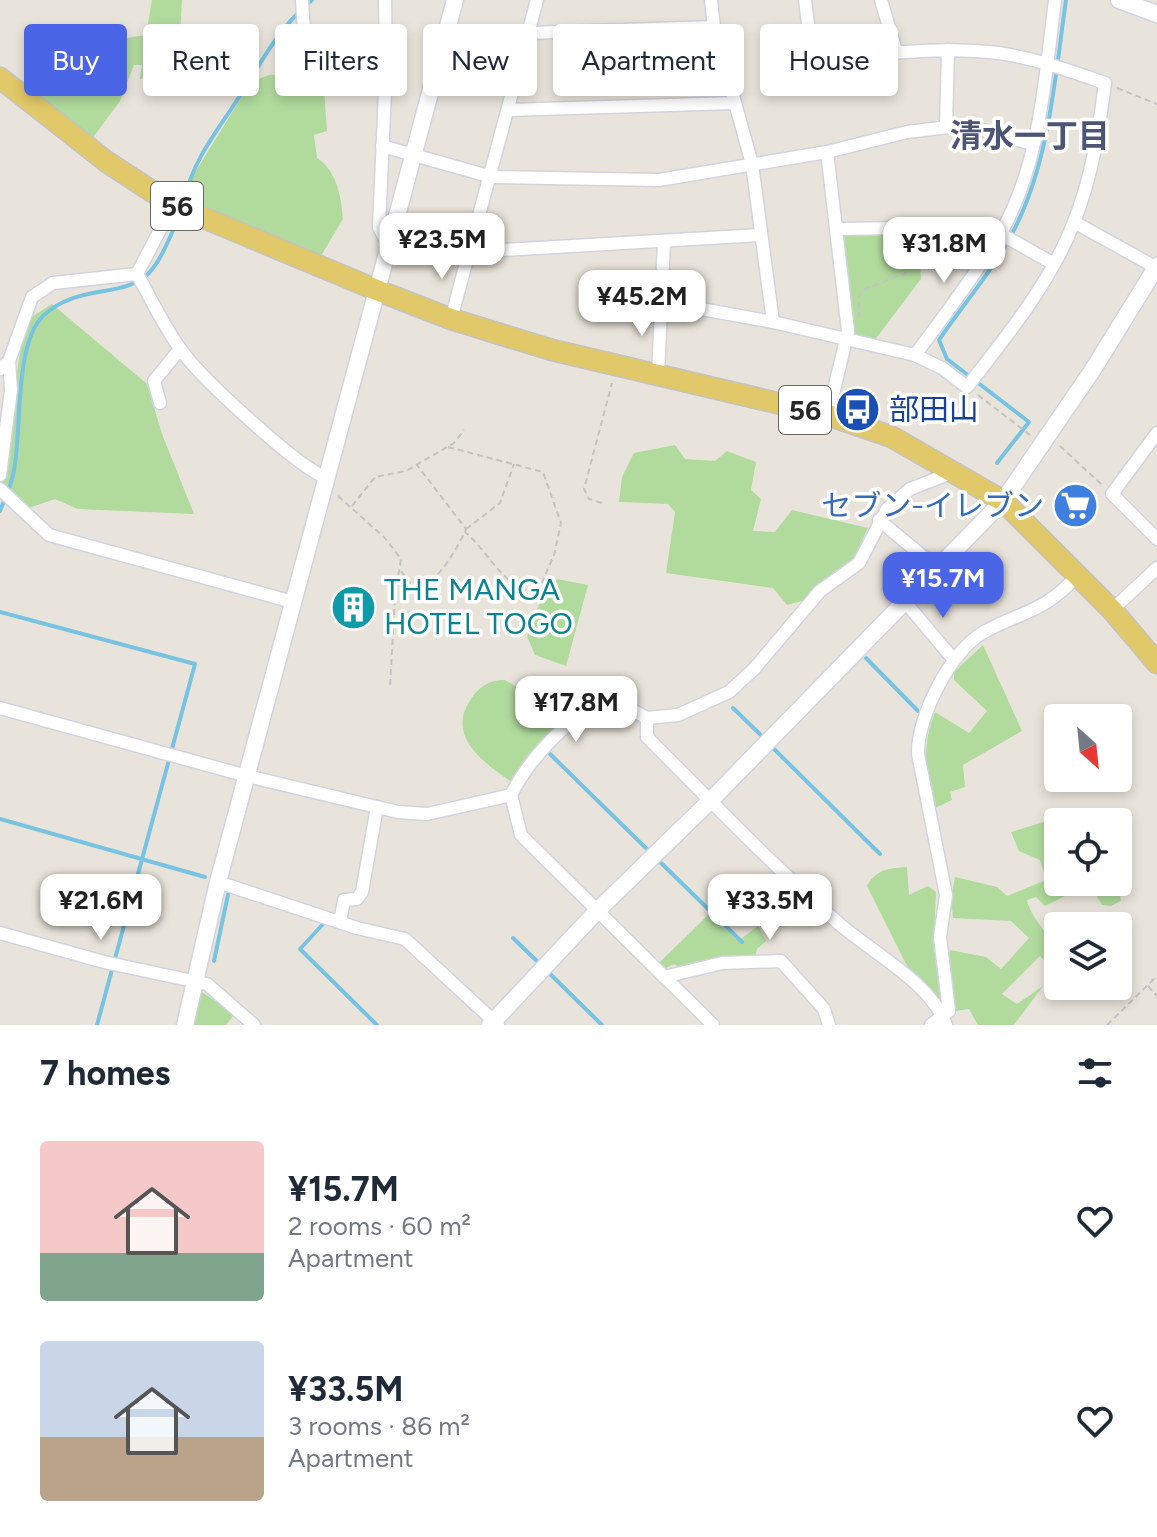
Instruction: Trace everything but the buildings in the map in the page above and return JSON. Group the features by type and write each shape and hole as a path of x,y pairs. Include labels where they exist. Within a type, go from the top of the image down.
{"main road":[{"name":"56","path":"0,78 107,162 173,205 379,291 451,319 618,366 828,415 892,437 1003,501 1112,610 1157,663"}],"street":[{"path":"302,0 303,24"},
{"path":"385,0 385,24"},
{"path":"185,1025 218,882 455,0"},
{"path":"531,24 537,0"},
{"path":"711,0 714,24"},
{"path":"805,0 808,24"},
{"path":"881,0 888,24"},
{"path":"915,355 1001,234 1021,186 1033,144 1055,0"},
{"path":"1119,0 1153,9"},
{"path":"946,127 948,50"},
{"path":"663,302 773,322 915,355 942,368 967,387 1054,264 1074,222 1092,166 1105,83 1047,64 999,53 898,51"},
{"path":"385,96 379,227 384,237 391,241"},
{"path":"451,319 512,96"},
{"path":"733,96 752,164 773,322"},
{"path":"508,110 735,103"},
{"path":"382,146 492,177 659,180 827,152 898,134 965,125 1033,144"},
{"path":"827,152 848,341 828,415"},
{"path":"137,274 173,205"},
{"path":"218,882 340,922 405,939 494,1024 597,911 711,800 1003,501 1092,371 1157,267 1074,222"},
{"path":"837,229 954,226 1001,234 1054,264"},
{"path":"468,252 760,235"},
{"path":"658,376 664,242"},
{"path":"137,274 180,349 256,424 324,483"},
{"path":"0,475 11,390 4,365 32,297 53,283 137,274"},
{"path":"160,403 154,381 180,349"},
{"path":"1157,433 1112,494 1157,539"},
{"path":"713,1025 521,835 511,795 530,762 606,696 647,718 678,715 742,682 820,591 859,563 879,520 910,489 951,473"},
{"path":"0,489 49,535 293,602"},
{"path":"879,520 938,569"},
{"path":"1112,610 1157,568"},
{"path":"931,1025 945,1020 949,1011 940,937 946,895 917,747 935,693 954,660 982,633 1045,607 1078,575"},
{"path":"906,603 954,660"},
{"path":"0,708 247,776 377,807 427,814 511,795"},
{"path":"647,718 647,737 837,922 911,978 945,1020"},
{"path":"340,922 344,900 357,899 362,892 377,807"},
{"path":"0,933 207,984 254,1025"},
{"path":"664,977 722,963 781,961 824,1009 829,1025"}],"path":[{"path":"1105,83 1157,104"},
{"path":"847,319 860,318 859,296 867,286 898,278 911,267 914,226"},
{"path":"602,503 589,499 584,489 618,366"},
{"path":"967,387 1044,439 1112,494"},
{"path":"351,507 375,477 400,473 417,465 448,447 464,430"},
{"path":"417,465 500,571 529,593 539,592 554,555 561,516 548,490 547,475 514,463 448,447"},
{"path":"324,483 396,552 401,571 411,585 421,589 446,564 466,530 500,503 514,463"},
{"path":"390,688 395,596 401,571"},
{"path":"536,687 561,702 596,702"},
{"path":"1107,1025 1157,976"},
{"path":"1148,985 1157,996"}],"green space":[{"path":"152,0 182,0 181,24 148,24"},
{"path":"143,35 143,78 140,79 142,65 134,65 127,83 127,38"},
{"path":"275,75 275,96 324,96 327,131 314,135 317,158 333,177 343,219 318,261 187,207 192,177 242,96 259,96 259,79"},
{"path":"37,96 122,96 92,139"},
{"path":"918,232 921,279 874,341 855,335 842,239 846,234"},
{"path":"52,304 147,384 162,434 194,514 78,509 55,499 29,508 13,491 2,485 27,320"},
{"path":"675,445 685,459 715,461 727,451 756,462 751,490 761,499 753,531 775,532 792,510 868,528 853,559 818,584 802,601 787,605 773,588 666,573 675,512 668,504 619,502 622,477 634,453"},
{"path":"557,579 588,585 566,666 535,655 527,636 544,592"},
{"path":"983,645 1022,731 963,765 965,787 950,792 952,800 933,809 926,760 931,725 935,712 969,733 987,711 954,680 954,672"},
{"path":"505,680 534,697 558,728 511,782 480,758 466,738 463,727 463,715 476,692 484,685"},
{"path":"1044,822 1044,873 1040,860 1019,851 1011,832"},
{"path":"907,867 909,895 928,886 936,892 934,937 942,998 936,1003 911,974 867,886 879,873"},
{"path":"955,877 997,887 1007,896 1044,881 1044,896 1065,896 1045,906 1036,897 1027,900 1044,930 1044,960 1040,956 1002,994 1017,1004 1043,986 1014,1025 978,1025 969,1009 956,1011 948,962 950,950 986,957 1001,969 1029,938 1011,921 953,918 951,899"},
{"path":"1096,896 1120,896 1121,901 1111,906 1102,905"},
{"path":"709,914 738,941 758,926 766,941 757,949 755,957 679,967 674,964 664,969 658,964"},
{"path":"200,991 235,1014 226,1025 193,1025"}],"waterway":[{"path":"304,7 312,0"},
{"path":"997,463 1029,422 947,359 939,340 998,257 1027,201 1050,116 1066,0"},
{"path":"184,202 188,185 203,153 273,44 298,13"},
{"path":"0,511 13,475 23,367 34,329 43,316 71,299 126,286 149,273 163,253 180,215"},
{"path":"0,612 195,664 97,1025"},
{"path":"866,658 918,711"},
{"path":"733,708 765,739"},
{"path":"771,746 880,854"},
{"path":"550,754 652,854"},
{"path":"0,819 205,877"},
{"path":"658,860 742,942"},
{"path":"214,961 229,890"},
{"path":"324,923 300,949 377,1025"},
{"path":"513,938 540,964"},
{"path":"546,970 602,1025"}],"place":[{"name":"部田山","path":"858,410"},
{"name":"セブン-イレブン","path":"1075,506"},
{"name":"THE MANGA HOTEL TOGO","path":"353,607"}],"district":[{"name":"清水一丁目","path":"1030,136"}]}
